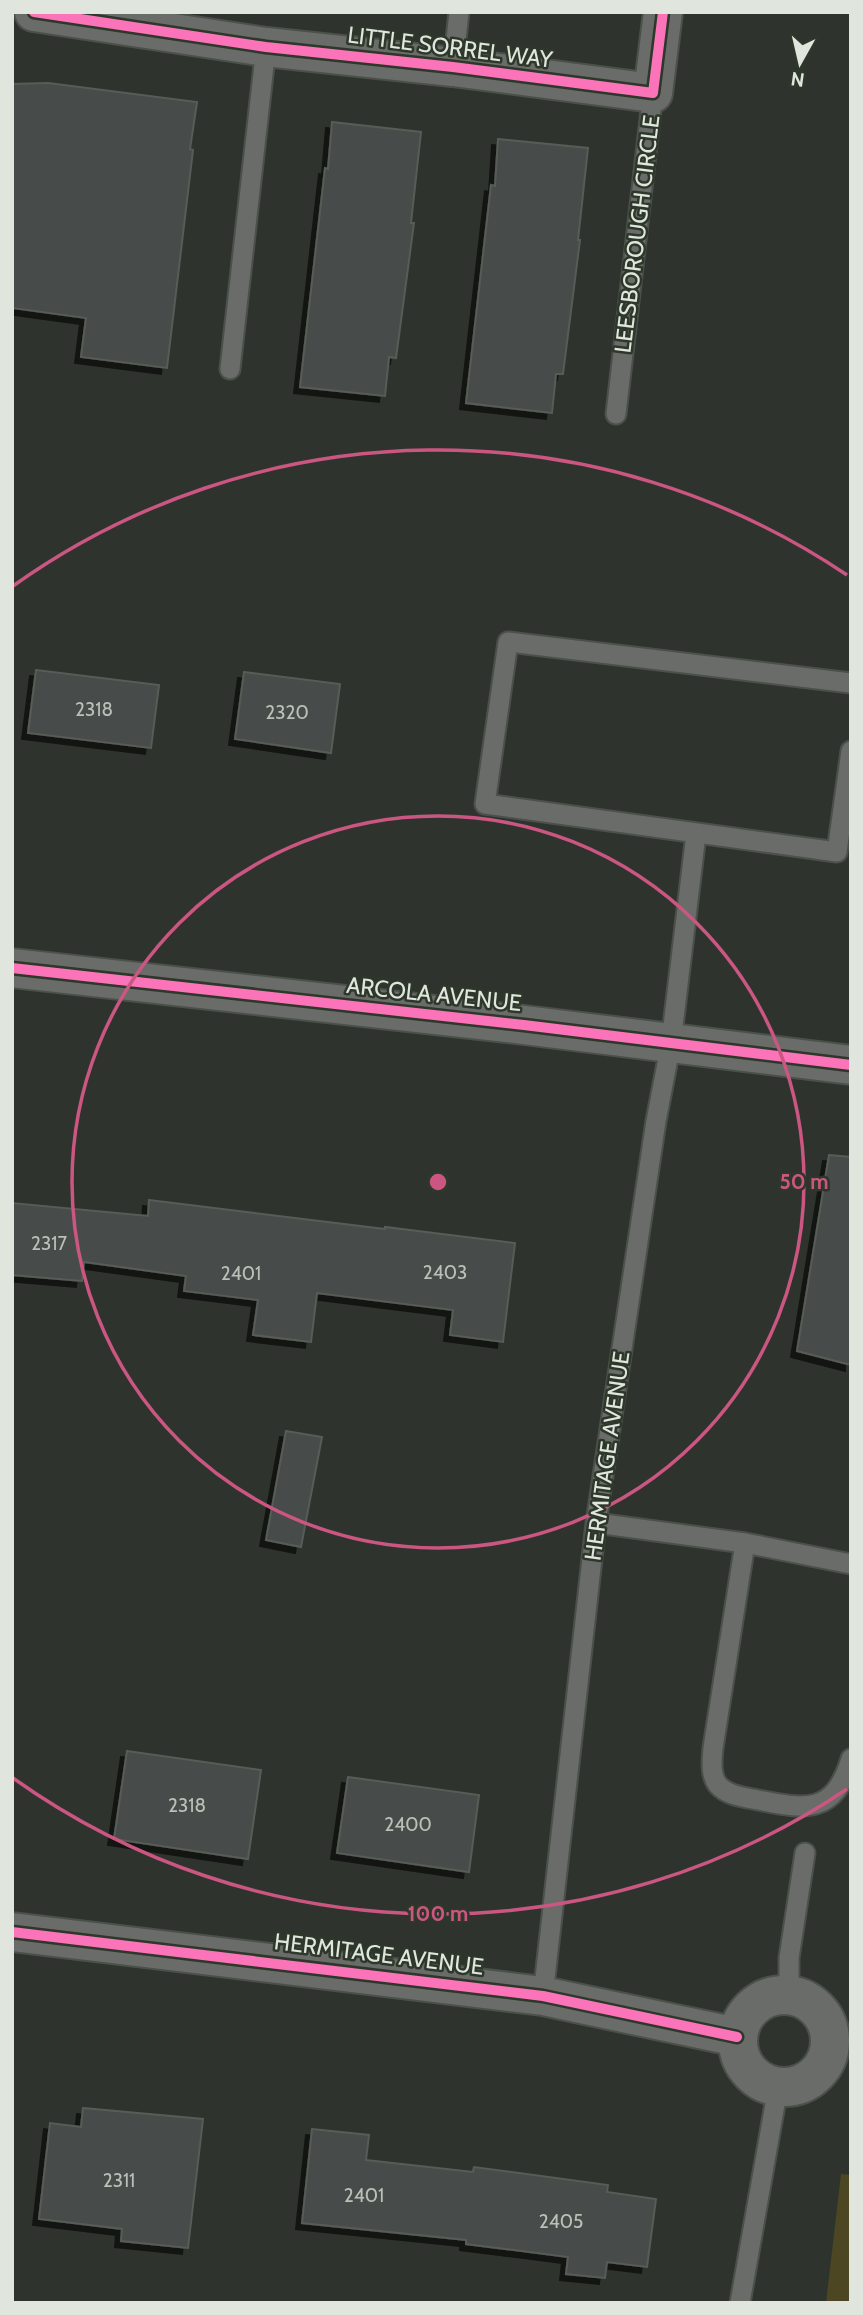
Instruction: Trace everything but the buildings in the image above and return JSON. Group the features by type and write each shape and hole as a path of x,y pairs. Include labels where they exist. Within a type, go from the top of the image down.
{"street":[{"name":"LITTLE SORREL WAY","path":"34,12 82,16 266,47 453,66 653,93"},
{"name":"LEESBOROUGH CIRCLE","path":"653,93 663,12"},
{"name":"ARCOLA AVENUE","path":"12,968 851,1065"},
{"name":"HERMITAGE AVENUE","path":"12,1932 543,1996 737,2037"},
{"path":"775,1995 789,1995 816,2007 830,2032 831,2047 826,2063 816,2076 802,2084 786,2088 756,2079 745,2067 739,2053 737,2037 741,2022 749,2010 775,1995"}],"lane":[{"path":"453,66 459,12"},
{"path":"230,369 266,47"},
{"name":"LEESBOROUGH CIRCLE","path":"617,414 653,93"},
{"path":"851,683 508,642 485,804 837,852 851,751"},
{"name":"HERMITAGE AVENUE","path":"543,1996 596,1522 656,1121 671,1043 696,834"},
{"path":"596,1522 744,1544 851,1564"},
{"path":"744,1544 713,1748 712,1768 717,1783 730,1793 801,1808 824,1802 841,1788 851,1759"},
{"path":"789,1995 789,1958 805,1853"},
{"path":"740,2303 778,2087"}],"shaded area":[{"path":"841,2174 851,2175 851,2303 826,2303"}],"cycle path":[{"path":"34,12 266,47 453,67 653,93 663,12"},
{"path":"12,968 524,1025 851,1065"},
{"path":"12,1932 543,1996 737,2037"}]}
